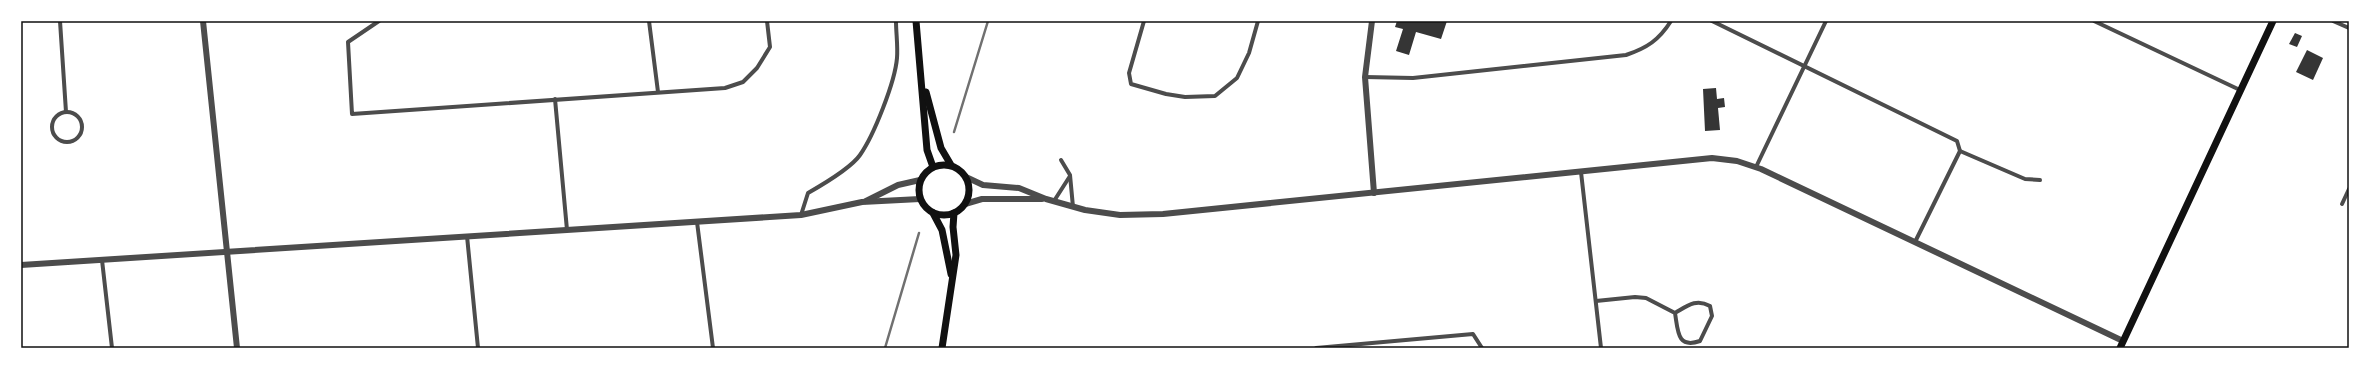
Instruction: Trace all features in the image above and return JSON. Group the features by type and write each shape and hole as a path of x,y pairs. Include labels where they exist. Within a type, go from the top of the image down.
{"main road":[{"path":"916,21 928,150 933,167"},
{"path":"2120,348 2273,21"},
{"path":"920,74 941,148 951,165"},
{"path":"942,164 951,165 960,170 966,178 969,191 965,204 954,213 940,215 933,213 925,207 920,199 918,189 920,180 925,172 933,167 942,164"},
{"path":"933,213 942,230 952,281"},
{"path":"942,348 956,255 953,228 954,213"}],"street":[{"path":"60,21 66,112"},
{"path":"203,21 225,252 237,348"},
{"path":"379,21 352,38 347,48 352,114 725,88 743,82 757,68 770,47 767,21"},
{"path":"649,21 658,92"},
{"path":"801,216 808,193 828,182 860,156 871,134 889,92 897,59 896,21"},
{"path":"1144,21 1128,73 1131,84 1166,94 1185,97 1215,96 1237,78 1249,53 1258,21"},
{"path":"1372,21 1365,77 1374,193"},
{"path":"1365,77 1413,78 1626,55 1646,48 1661,36 1672,21"},
{"path":"1712,21 1940,131 1956,141 1960,151 2025,179 2040,180"},
{"path":"1756,167 1826,21"},
{"path":"2094,21 2240,90"},
{"path":"2333,21 2349,28"},
{"path":"555,99 567,230"},
{"path":"66,112 79,117 83,126 80,135 68,142 55,137 52,128 57,115 66,112"},
{"path":"1915,242 1960,151"},
{"path":"966,178 983,185 1019,188 1046,199 1073,207 1120,215 1163,214 1712,158 1738,161 1756,167 2123,341"},
{"path":"1061,160 1070,175 1073,207"},
{"path":"1581,172 1600,348"},
{"path":"1054,201 1070,175"},
{"path":"862,202 898,185 920,180"},
{"path":"2342,204 2349,189"},
{"path":"21,265 801,216 862,202 920,199"},
{"path":"965,204 982,199 1046,199"},
{"path":"697,222 713,348"},
{"path":"466,236 478,348"},
{"path":"102,260 112,348"},
{"path":"1596,301 1635,297 1646,298 1675,313"},
{"path":"1702,301 1710,306 1712,316 1700,341 1691,344 1683,342 1678,335 1675,313 1694,302 1702,301"},
{"path":"1316,348 1473,334 1482,348"}],"building":[{"path":"1397,21 1447,21 1441,39 1416,32 1409,55 1396,51 1403,29 1395,27"},
{"path":"2295,33 2302,36 2297,47 2289,44"},
{"path":"2307,50 2323,58 2313,80 2296,72"},
{"path":"1716,88 1717,99 1724,98 1725,107 1718,108 1720,130 1705,131 1703,89"}],"railway":[{"path":"954,132 988,21"},
{"path":"885,348 919,233"}]}
